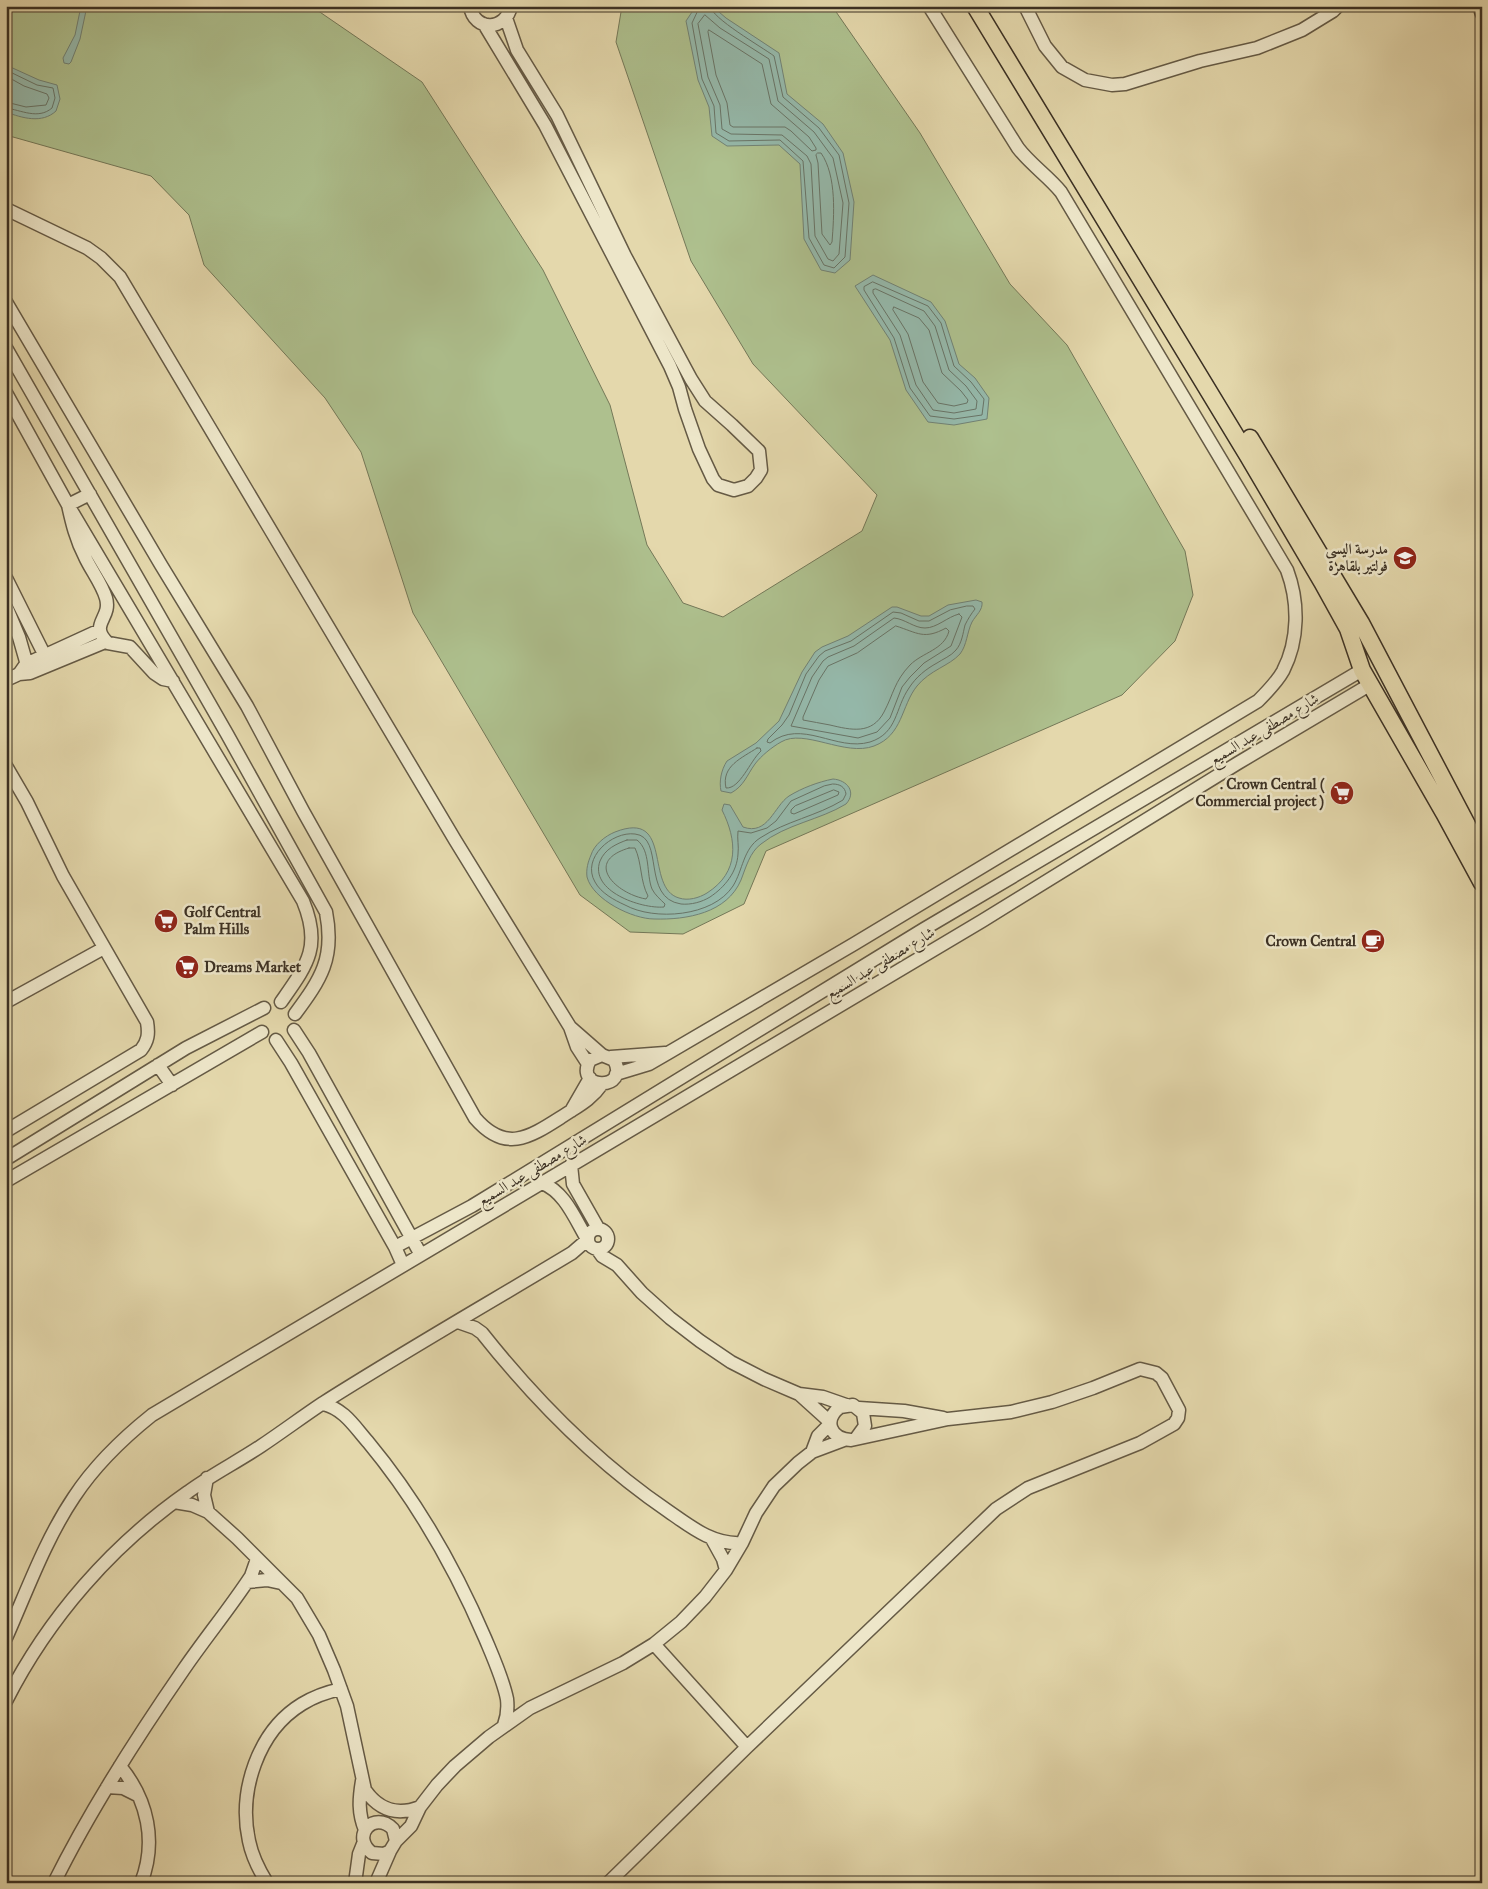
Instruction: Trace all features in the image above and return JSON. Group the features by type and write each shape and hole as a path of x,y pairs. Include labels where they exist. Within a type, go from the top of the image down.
{"main road":[{"path":"975,6 1322,582 1348,629 1362,670 1482,883"},
{"path":"986,6 1256,448 1360,623 1482,853"}],"street":[{"path":"616,1074 649,1064 668,1053 854,944 1258,701 1282,672 1290,655 1296,617 1294,591 1287,570 1066,200 1051,180 1035,167 1018,148 929,6"},
{"path":"1025,6 1045,46 1062,67 1086,80 1112,85 1125,84 1200,61 1257,48 1302,30 1338,6"},
{"path":"1479,6 1482,14"},
{"path":"469,8 478,21 484,24 496,24 509,12"},
{"path":"484,24 545,124 620,259 705,401 759,451 761,470 748,486 734,490 718,485 713,479 699,449 673,373 620,259 556,115 517,50 509,12"},
{"path":"7,210 87,248 102,258 120,277 450,832 570,1028 577,1047 588,1064 590,1078 602,1084 612,1081 616,1074 616,1064 570,1028"},
{"path":"6,302 247,706 303,811 475,1118 485,1130 494,1136 518,1139 534,1134 591,1098 602,1084"},
{"path":"6,348 223,727 326,912 330,933 328,953 312,991 295,1014"},
{"path":"6,392 68,505 303,901 309,917 312,934 311,951 305,968 281,1002"},
{"path":"68,505 90,494"},
{"path":"68,505 78,543 107,598 107,612 99,624 103,636 110,644 130,647 154,673 163,679 173,681"},
{"path":"6,578 47,659"},
{"path":"6,606 19,637 25,670"},
{"path":"6,680 47,659 103,636"},
{"name":"شارع مصطفى عبد السميع","path":"395,1248 472,1206 924,929 1362,670"},
{"name":"شارع مصطفى عبد السميع","path":"6,1638 64,1512 85,1482 122,1440 168,1404 982,921 1230,768 1371,684"},
{"path":"206,737 216,734 223,727"},
{"path":"6,766 27,802 56,864 147,1022 149,1032 147,1042 140,1050 6,1131"},
{"path":"972,902 971,914 974,918 982,921"},
{"path":"924,929 933,930 937,933 940,937 940,946"},
{"path":"854,944 866,964"},
{"path":"7,1000 104,948"},
{"path":"6,1159 186,1048 273,1002 281,1002 288,1006 295,1014 296,1025 286,1038 271,1039 262,1032 258,1022 264,1008"},
{"path":"294,1030 421,1254"},
{"path":"6,1181 262,1032"},
{"path":"276,1040 291,1063 403,1265"},
{"path":"588,1064 594,1057 668,1053"},
{"path":"158,1065 172,1085"},
{"path":"571,1110 590,1078"},
{"path":"571,1165 573,1184 598,1228 606,1232 617,1265 642,1293 700,1341 740,1366 799,1394 830,1423 834,1434 844,1440"},
{"path":"542,1183 559,1193 591,1244 609,1261 617,1265"},
{"path":"591,1244 590,1231 598,1228"},
{"path":"6,1701 42,1641 74,1598 128,1540 174,1502 207,1478 261,1447 322,1404 572,1253 591,1244 604,1248 608,1242"},
{"path":"481,1308 482,1333"},
{"path":"458,1322 475,1328 482,1333 539,1401 602,1461 654,1502 712,1539 732,1544 742,1543"},
{"path":"363,1844 372,1853 384,1854 410,1826 420,1807 455,1766 504,1725 530,1708 591,1680 654,1644 681,1622 706,1597 726,1570 742,1543 756,1513 774,1486 812,1452 858,1437 877,1435 948,1419 1011,1412 1052,1402 1140,1369 1156,1373 1162,1378 1179,1410 1178,1418 1168,1429 1111,1455 1028,1488 996,1509 608,1883"},
{"path":"345,1415 347,1389"},
{"path":"799,1394 823,1396 859,1408 904,1411 948,1419"},
{"path":"322,1404 331,1406 345,1415 376,1452 405,1491 440,1546 476,1616 506,1694 508,1710 504,1725"},
{"path":"812,1452 818,1436 830,1423 834,1410 846,1405"},
{"path":"858,1437 866,1420 859,1408"},
{"path":"207,1478 204,1495 208,1512"},
{"path":"174,1502 192,1505 208,1512 297,1598 318,1635 341,1689 356,1743 362,1781 359,1806 360,1818 365,1830"},
{"path":"712,1539 721,1554 726,1570"},
{"path":"54,1883 73,1845 120,1766 179,1677 247,1582 254,1570 257,1559"},
{"path":"247,1582 267,1580 281,1582"},
{"path":"654,1644 747,1747"},
{"path":"267,1883 252,1852 246,1820 249,1784 256,1760 272,1732 292,1711 322,1694 341,1689"},
{"path":"506,1694 530,1708"},
{"path":"120,1766 130,1779 146,1814 150,1838 147,1864 141,1883"},
{"path":"362,1781 371,1799 388,1810 399,1812 420,1807"},
{"path":"107,1787 123,1788 138,1795"},
{"path":"383,1822 388,1810"},
{"path":"354,1883 365,1830 376,1822 383,1822 393,1829 393,1846 376,1883"}],"green space":[{"path":"6,6 311,6 422,82 543,270 610,405 647,545 683,603 723,617 862,531 877,495 753,364 691,261 616,42 622,6 832,6 920,133 1010,284 1067,345 1185,551 1193,595 1175,641 1122,695 766,851 744,904 683,934 630,932 580,895 413,613 361,452 325,398 204,265 189,215 151,176 6,135"}],"water":[{"path":"81,6 87,6 80,39 71,62 69,64 64,63 63,58 75,35"},
{"path":"696,6 712,6 726,18 779,53 787,94 823,124 843,153 854,202 850,260 835,273 821,270 804,239 800,164 779,145 727,146 712,136 709,107 698,80 686,21"},
{"path":"6,65 39,80 57,85 60,99 56,111 38,119 25,118 6,112"},
{"path":"873,275 931,302 945,321 959,364 975,378 989,398 987,419 954,425 928,422 906,390 890,340 855,286"},
{"path":"976,600 982,602 981,608 972,622 960,654 917,686 896,727 884,741 874,746 850,748 801,738 790,739 781,742 763,755 742,784 735,790 731,793 721,791 721,776 727,761 756,743 779,721 802,672 815,652 848,636 892,607 921,616 929,616 948,605"},
{"path":"833,779 849,787 851,795 846,804 781,832 757,847 751,855 735,891 716,907 705,912 692,916 667,919 636,916 615,907 605,900 597,893 587,877 589,860 597,844 615,832 633,828 645,831 652,840 663,880 669,891 682,899 701,896 718,885 730,865 733,844 722,810 724,804 730,805 743,827 752,829 765,824 789,796 799,790"}],"place":[{"name":"مدرسة اليسي فولتير بلقاهرة","path":"1405,558"},
{"name":". Crown Central ( Commercial project )","path":"1342,793"},
{"name":"Golf Central Palm Hills","path":"166,921"},
{"name":"Crown Central","path":"1373,941"},
{"name":"Dreams Market","path":"187,967"}]}
